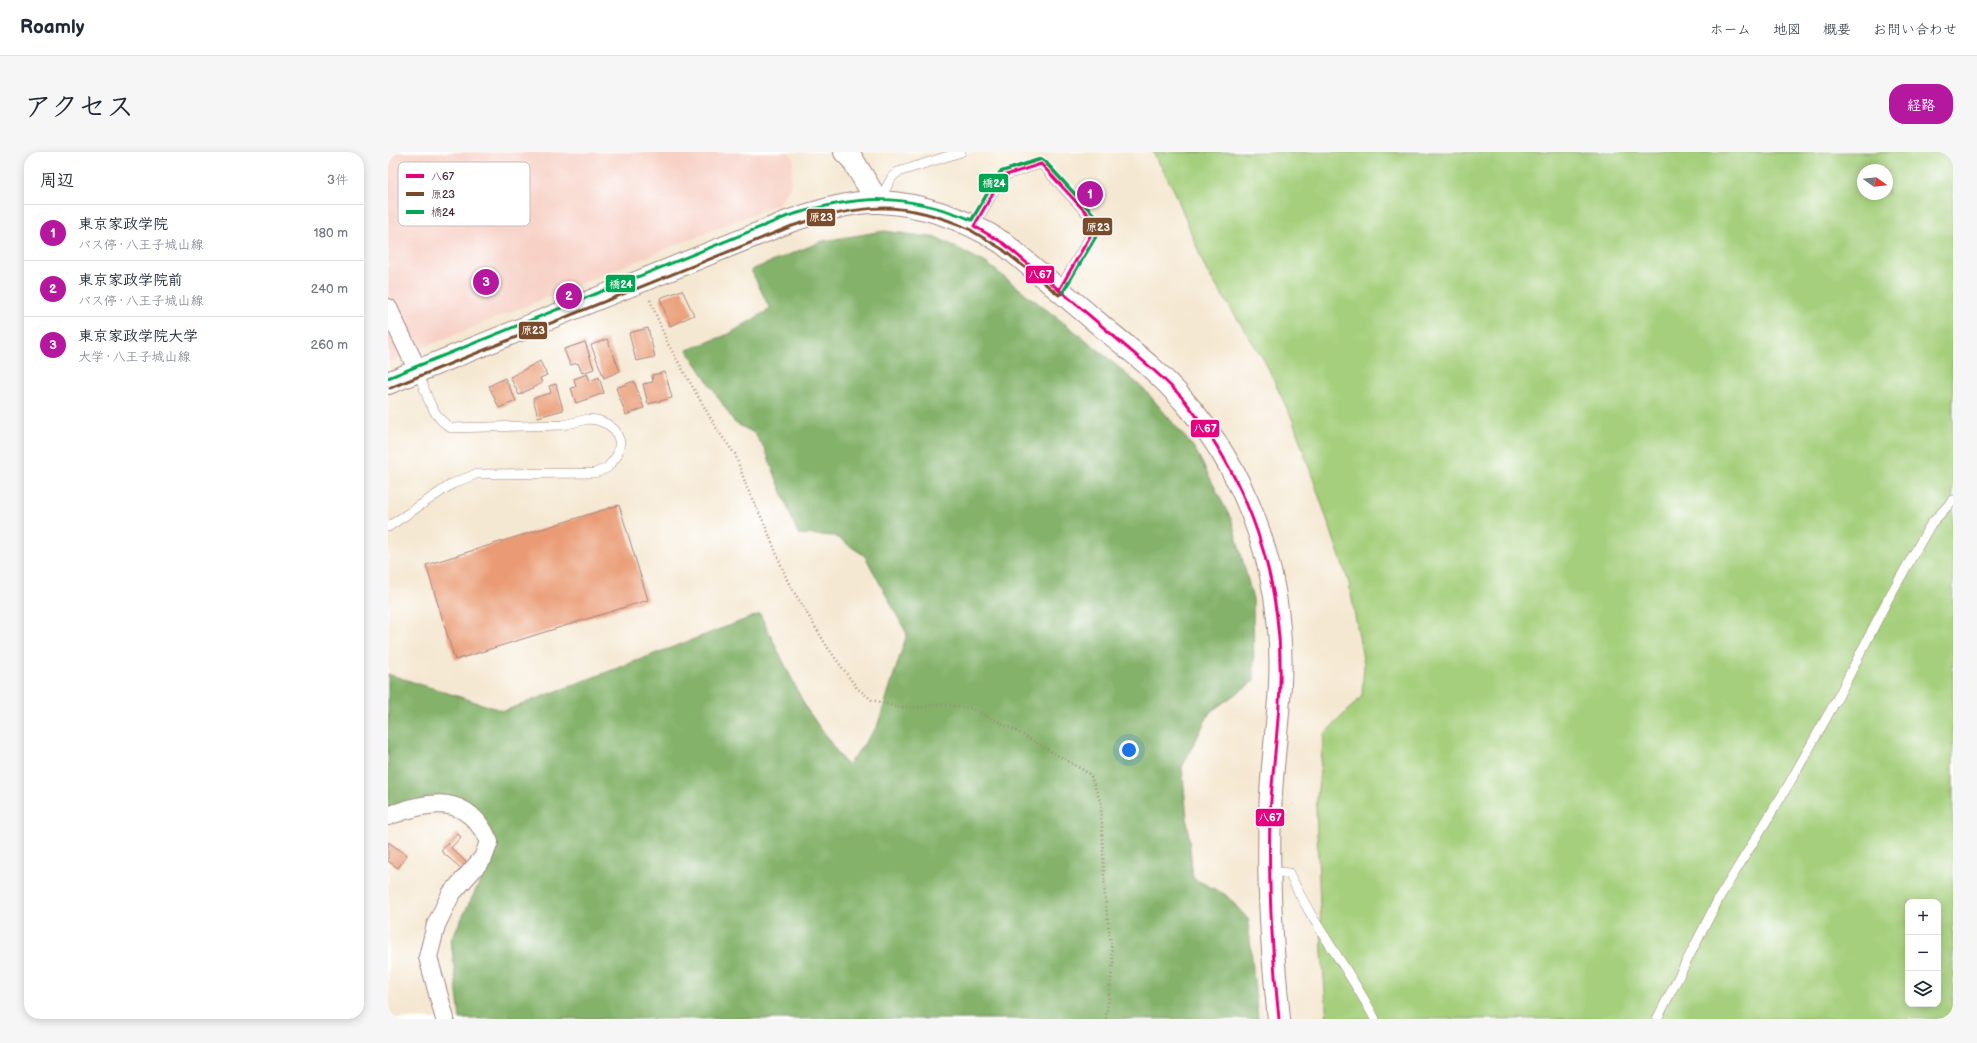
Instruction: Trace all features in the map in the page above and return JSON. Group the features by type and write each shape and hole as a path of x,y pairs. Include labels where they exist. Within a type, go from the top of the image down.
{"main road":[{"path":"845,152 852,159 878,202"},
{"path":"388,383 642,282 790,220 832,209 878,202 931,210 974,226 1002,243 1156,372 1185,401 1231,468 1244,492 1259,533 1272,576 1279,626 1280,681 1270,814 1268,871 1272,960 1279,1019"}],"street":[{"path":"388,308 418,372"},
{"path":"388,816 413,807 446,804 468,812 483,829 489,842 483,858 451,894 436,924 428,957 445,1019"}],"lane":[{"path":"878,202 892,177 898,172 961,152"},
{"path":"974,226 1003,176 1041,164 1092,219 1093,231 1059,290"},
{"path":"388,527 452,484 476,474 595,473 607,468 617,456 620,442 616,430 607,424 588,419 563,425 452,428 443,423 433,412 418,372"},
{"path":"1657,1019 1719,898 1789,784 1838,697 1888,599 1931,524 1953,500"},
{"path":"1268,871 1290,873 1300,897 1362,994 1375,1019"}],"path":[{"path":"642,282 668,344 718,431 735,454 747,488 779,558 788,582 828,648 858,688 872,700 898,707 923,707 940,704 971,708 1011,728 1090,774 1101,803 1105,898 1113,962 1106,1019"}],"shaded area":[{"path":"388,152 789,152 793,159 790,187 780,203 388,362"}],"green space":[{"path":"1153,152 1953,152 1953,1019 1327,1019 1322,953 1316,808 1324,734 1362,696 1364,664 1349,583 1293,421 1264,360 1206,270 1175,192"},
{"path":"884,231 938,238 986,263 1095,347 1146,391 1195,449 1232,521 1253,599 1254,681 1210,712 1182,767 1193,878 1226,895 1248,919 1258,1019 460,1019 451,940 497,847 473,809 388,811 388,674 504,711 760,614 806,708 847,766 877,727 907,634 865,556 835,536 798,534 765,449 754,433 735,423 687,350 729,334 770,309 751,270 823,241"}],"building":[{"path":"682,290 694,315 670,326 660,298"},
{"path":"648,328 655,357 636,361 629,333"},
{"path":"607,339 620,371 604,378 591,345"},
{"path":"585,342 594,369 582,373 578,363 570,365 564,349"},
{"path":"540,361 547,375 540,378 542,383 519,395 510,377"},
{"path":"665,372 672,398 648,404 643,384 653,382 652,375"},
{"path":"587,374 590,381 599,377 604,393 576,403 571,388 576,387 574,379"},
{"path":"505,378 516,401 499,408 489,386"},
{"path":"634,381 644,408 626,415 616,388"},
{"path":"556,384 563,410 538,417 533,398 551,393 549,386"},
{"path":"619,505 648,600 455,660 426,565"},
{"path":"457,833 461,837 451,848 467,863 464,871 441,851"},
{"path":"388,842 407,855 398,868 388,861"}],"transit line":[{"name":"橋24","path":"388,378 788,216 813,209 859,201 902,201 947,211 972,220 1000,172 1040,159 1045,161 1097,218 1098,233 1063,292"},
{"name":"原23","path":"972,219 1000,172 1042,159 1097,218 1098,233 1063,292 1059,295 1002,249 972,231"},
{"name":"八67","path":"1041,164 1092,219 1093,231 1059,290 1003,243 974,226 1003,176 1041,164"},
{"name":"原23","path":"390,388 792,226 816,219 861,209 903,209 924,213 947,220 971,230"},
{"name":"八67","path":"1059,290 1155,371 1184,400 1207,431 1227,463 1244,497 1258,532 1268,569 1275,606 1279,644 1280,682 1270,816 1271,918 1279,1019"}],"place":[{"name":"東京家政学院","path":"1090,194"},
{"name":"東京家政学院大学","path":"486,282"},
{"name":"東京家政学院前","path":"569,296"}]}
